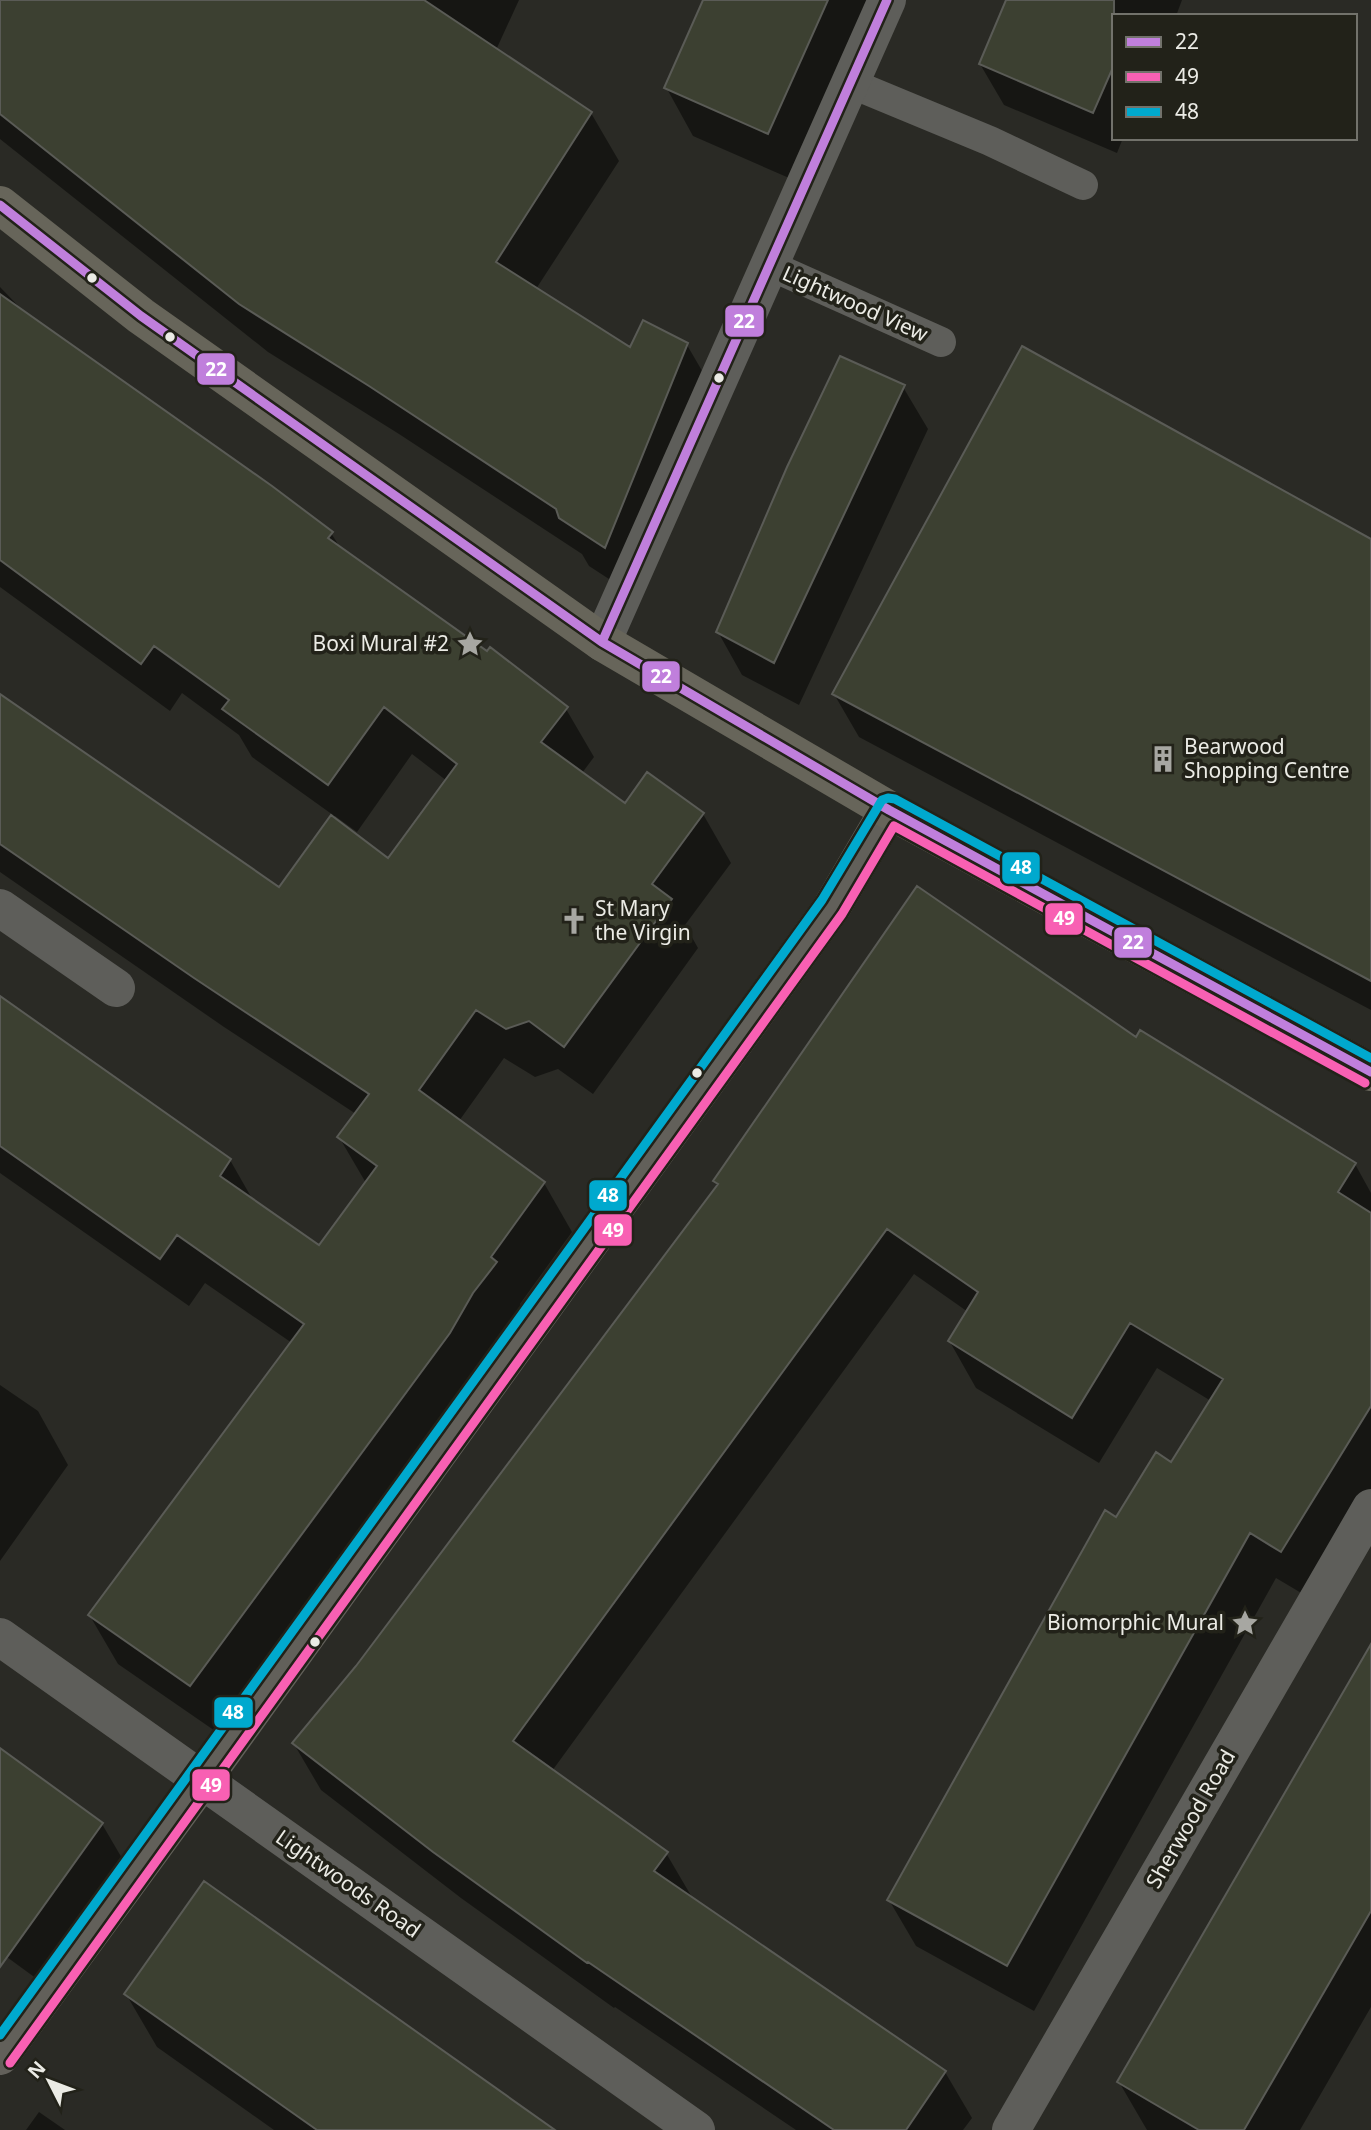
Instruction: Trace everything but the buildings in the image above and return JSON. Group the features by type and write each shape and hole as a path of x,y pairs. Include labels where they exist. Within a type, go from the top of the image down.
{"main road":[{"path":"0,205 141,316 602,642 889,810 1371,1072"}],"street":[{"path":"602,642 887,0"},
{"path":"0,2056 832,907 889,810"},
{"path":"0,908 116,988"},
{"name":"Sherwood Road","path":"1010,2130 1371,1508"},
{"name":"Lightwoods Road","path":"0,1637 696,2130"}],"lane":[{"path":"850,83 989,141 1083,185"},
{"name":"Lightwood View","path":"769,265 941,342"}],"transit line":[{"name":"22","path":"602,642 887,0"},
{"name":"22","path":"0,205 141,316 602,642 889,810 1371,1072"},
{"name":"48","path":"0,2035 822,900 882,800 895,799 1371,1058"},
{"name":"49","path":"10,2063 842,914 894,826 1365,1083"}],"place":[{"name":"Boxi Mural #2","path":"470,644"},
{"name":"Bearwood Shopping Centre","path":"1163,759"},
{"name":"St Mary the Virgin","path":"574,921"},
{"name":"Biomorphic Mural","path":"1245,1623"}]}
